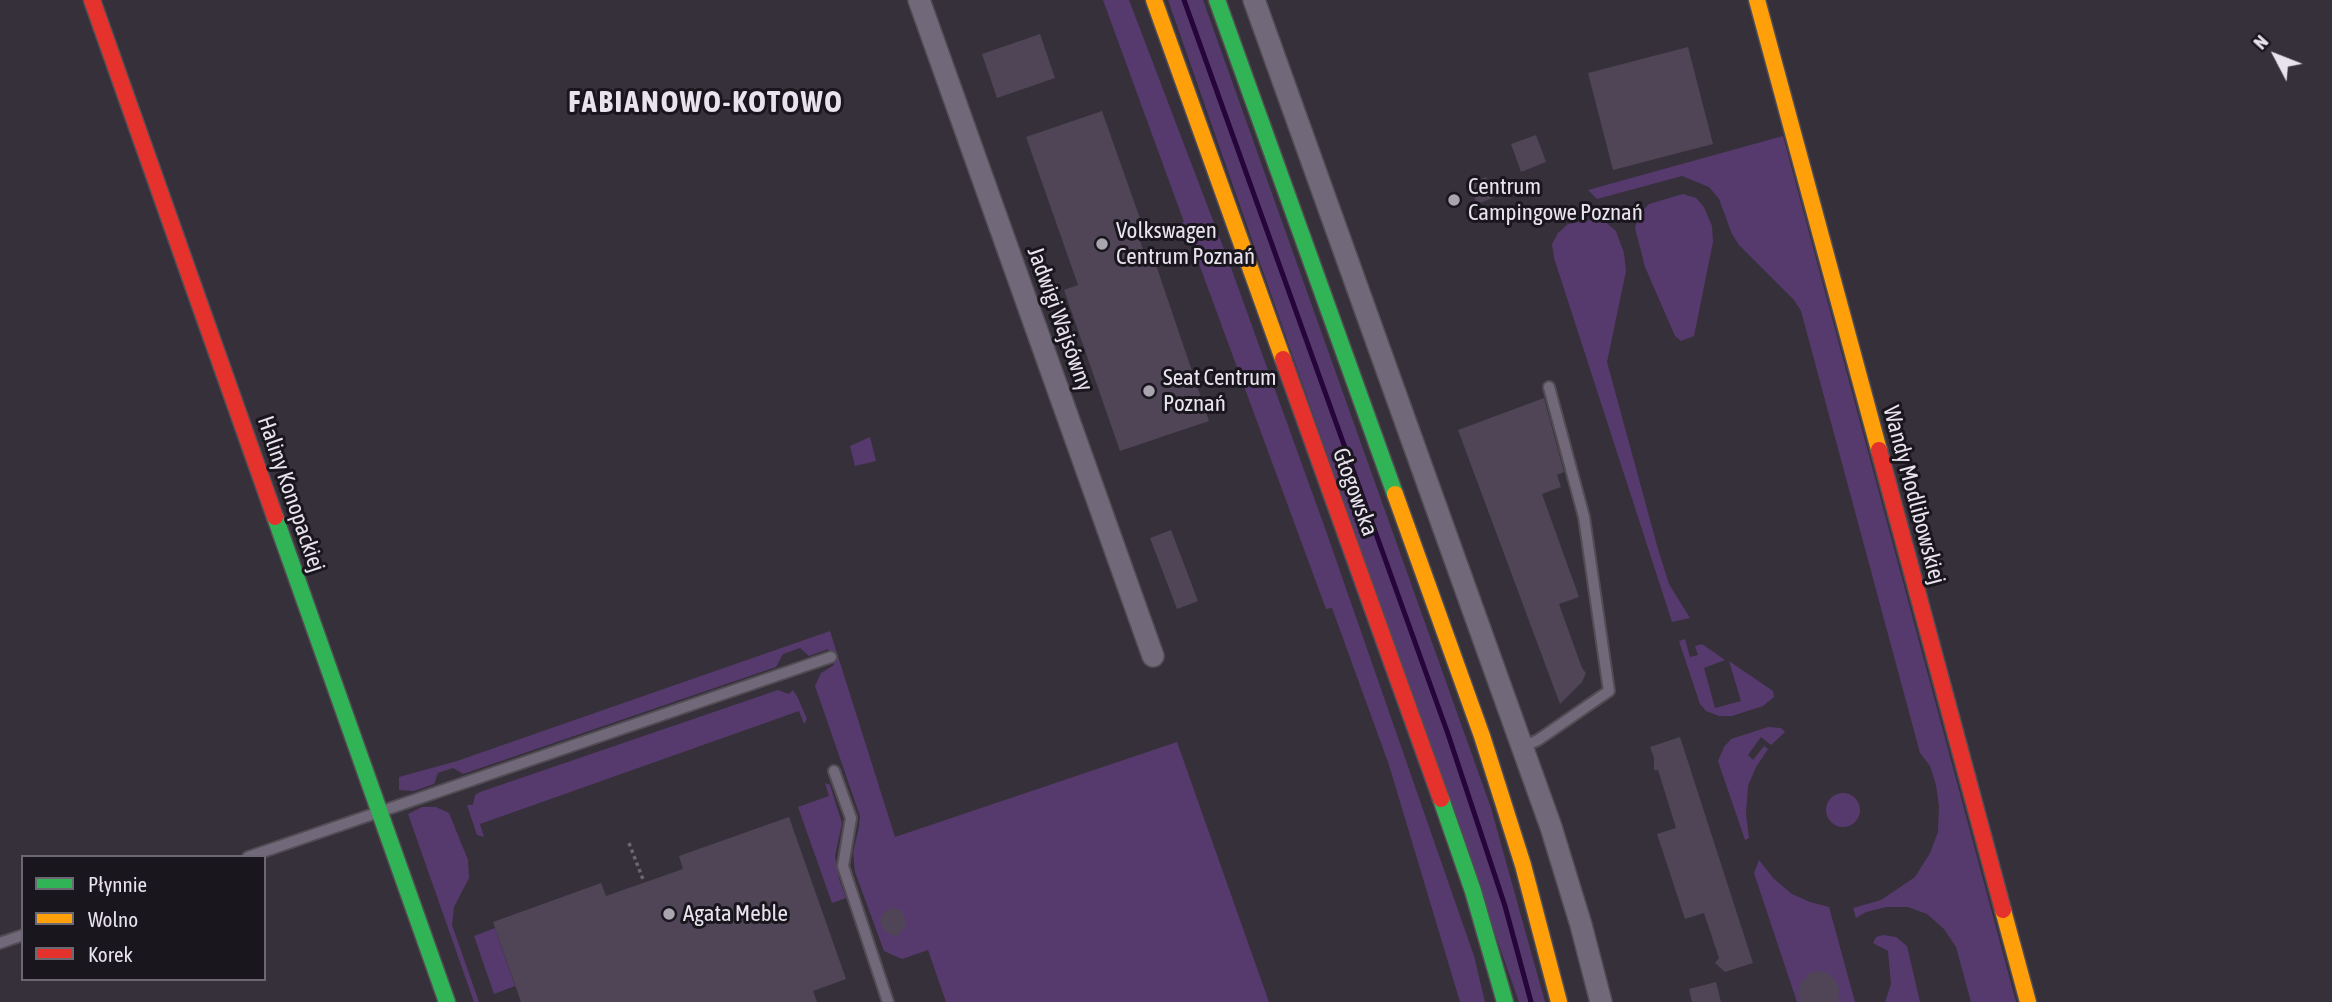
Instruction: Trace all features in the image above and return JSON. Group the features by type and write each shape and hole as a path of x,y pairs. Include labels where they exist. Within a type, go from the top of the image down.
{"main road":[{"name":"Haliny Konopackiej","path":"92,0 447,1002"},
{"name":"Głogowska","path":"1154,0 1462,860 1505,1002"},
{"name":"Głogowska","path":"1217,0 1482,736 1530,886 1559,1002"},
{"name":"Wandy Modlibowskiej","path":"1757,0 2028,1002"}],"street":[{"name":"Jadwigi Wajsówny","path":"919,0 1153,656"},
{"path":"1254,0 1522,747 1567,878 1601,1002"}],"lane":[{"path":"1522,747 1538,740 1609,691 1584,517 1549,387"},
{"path":"254,855 831,657"},
{"path":"834,771 851,818 843,866 888,1002"},
{"path":"0,943 21,936"}],"path":[{"path":"629,843 645,883"}],"shaded area":[{"path":"1103,0 1129,0 1230,265 1326,531 1474,956 1485,1002 1460,1002 1389,765 1332,608 1326,609 1188,234 1173,231 1171,227 1184,222"},
{"path":"1168,0 1203,0 1491,808 1545,1002 1519,1002"},
{"path":"1783,136 2016,1002 1971,1002 1956,947 1944,929 1927,914 1908,907 1886,907 1866,912 1856,918 1853,908 1881,900 1915,877 1930,853 1938,832 1939,806 1930,766 1920,753 1801,311 1794,300 1739,245 1719,199 1709,187 1682,176 1597,199 1588,190"},
{"path":"1683,194 1696,198 1704,207 1712,226 1713,242 1694,336 1681,341 1675,336 1645,267 1635,228 1640,213 1649,204"},
{"path":"1603,220 1616,231 1624,253 1626,271 1607,362 1669,584 1690,618 1672,622 1554,258 1552,244 1558,233 1568,224"},
{"path":"870,437 876,461 855,466 850,446"},
{"path":"830,631 895,837 1177,742 1269,1002 946,1002 928,950 902,959 884,951 855,872 853,853 860,816 815,686 821,673 834,665 828,649 809,656 800,648 783,654 776,667 463,774 453,768 438,773 434,784 414,791 399,790 399,777 457,761"},
{"path":"1685,639 1690,657 1698,655 1695,646 1702,644 1725,660 1704,668 1715,708 1741,701 1729,661 1773,691 1774,697 1763,706 1732,716 1719,716 1706,711 1700,704 1679,641"},
{"path":"778,690 789,694 793,690 807,719 804,724 799,711 480,824 484,837 477,835 467,805 473,805 475,795 480,792"},
{"path":"1768,727 1781,728 1785,732 1771,745 1761,737 1748,755 1753,760 1764,746 1768,749 1748,786 1746,814 1749,838 1745,840 1718,761 1731,739"},
{"path":"825,783 830,785 842,823 835,856 846,898 832,903 798,807 829,796"},
{"path":"1843,793 1855,798 1860,810 1855,822 1843,827 1831,822 1826,810 1831,798"},
{"path":"422,807 436,807 449,813 468,860 469,878 454,907 452,925 479,1002 474,1002 408,814"},
{"path":"1759,860 1774,879 1792,894 1829,907 1855,1002 1797,1002 1754,873"},
{"path":"495,928 515,986 494,994 474,936"},
{"path":"1876,937 1896,937 1907,946 1920,1002 1885,1002 1891,984 1888,951 1873,943"}],"building":[{"path":"1040,34 1055,78 997,98 982,54"},
{"path":"1688,47 1713,144 1613,170 1588,73"},
{"name":"Volkswagen Centrum Poznań","path":"1102,111 1143,227 1136,229 1147,261 1154,259 1209,421 1120,451 1064,290 1078,285 1026,137"},
{"path":"1536,135 1546,162 1521,172 1511,144"},
{"path":"1486,177 1493,198 1477,204 1469,183"},
{"path":"1544,398 1564,472 1557,475 1561,487 1542,494 1579,597 1559,604 1586,673 1582,682 1560,704 1458,430"},
{"path":"1171,530 1198,601 1177,609 1150,538"},
{"path":"1680,737 1753,963 1725,972 1715,963 1719,958 1704,913 1685,919 1657,834 1676,828 1658,770 1654,770 1650,747"},
{"name":"Agata Meble","path":"789,817 846,979 813,991 817,1002 521,1002 493,922 601,883 606,896 683,869 679,856"},
{"path":"889,908 901,910 906,920 897,937 886,932 880,922 881,916"},
{"path":"1810,973 1828,973 1835,980 1839,988 1838,1002 1800,1002 1800,983"},
{"path":"1716,982 1721,1002 1692,1002 1689,989"}],"waterway":[{"path":"1184,0 1448,734 1505,906 1531,1002"}],"traffic: fast":[{"path":"1217,0 1395,494"},
{"path":"275,517 447,1002"},
{"path":"1441,799 1473,891 1505,1002"}],"traffic: slow":[{"path":"1154,0 1283,359"},
{"path":"1757,0 1879,450"},
{"path":"1395,494 1482,736 1523,865 1559,1002"},
{"path":"2003,910 2028,1002"}],"traffic: jam":[{"path":"92,0 275,517"},
{"path":"1283,359 1441,799"},
{"path":"1879,450 2003,910"}],"place":[{"name":"Centrum Campingowe Poznań","path":"1454,200"},
{"name":"Volkswagen Centrum Poznań","path":"1102,244"},
{"name":"Seat Centrum Poznań","path":"1149,391"},
{"name":"Agata Meble","path":"669,914"}],"district":[{"name":"FABIANOWO-KOTOWO","path":"706,103"}]}
